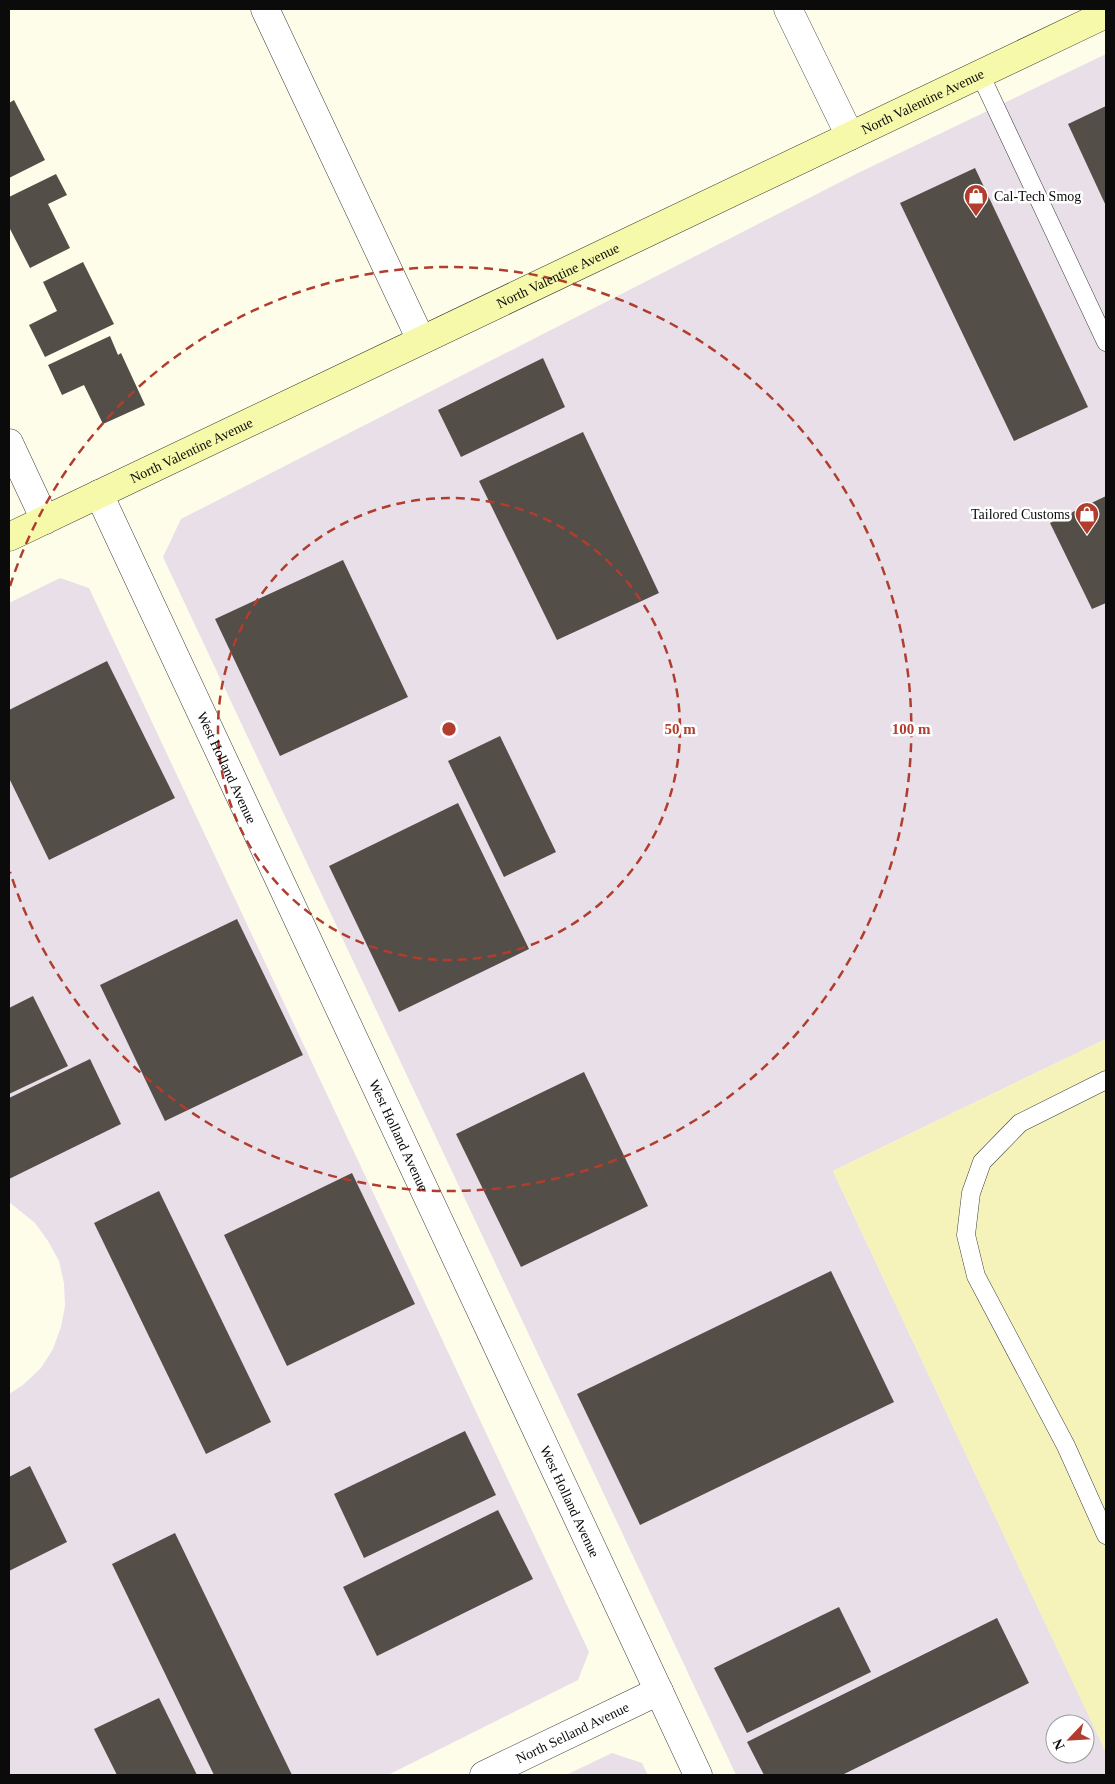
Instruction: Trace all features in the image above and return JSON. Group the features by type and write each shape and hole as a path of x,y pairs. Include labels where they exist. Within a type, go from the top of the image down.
{"street":[{"path":"265,9 421,340"},
{"path":"788,9 850,136"},
{"name":"North Valentine Avenue","path":"9,537 980,74 1101,13"},
{"path":"9,443 45,520"},
{"name":"West Holland Avenue","path":"98,494 698,1775"},
{"name":"North Selland Avenue","path":"484,1775 659,1691"}],"lane":[{"path":"980,74 1106,342"},
{"path":"1106,1080 1020,1123 982,1162 971,1193 966,1235 976,1276 1066,1446 1106,1535"}],"shaded area":[{"path":"1106,54 1106,1039 833,1171 1088,1714 1045,1714 1045,1764 1095,1764 1095,1729 1106,1752 1106,1775 736,1775 163,557 181,519 858,173"},
{"path":"60,578 89,588 589,1652 578,1680 388,1775 9,1775 9,1394 23,1385 41,1368 53,1349 61,1327 65,1306 64,1283 59,1261 35,1223 9,1202 9,603"},
{"path":"612,1753 642,1763 648,1775 566,1775"}],"sand":[{"path":"1106,1039 1106,1753 1095,1730 1095,1714 1088,1714 833,1171"}],"building":[{"path":"14,100 45,160 9,178 9,103"},
{"path":"1106,106 1106,206 1068,124"},
{"path":"975,168 1088,407 1014,441 900,203"},
{"path":"56,174 67,195 48,204 70,248 30,268 9,229 9,197"},
{"path":"83,262 114,324 45,357 29,325 57,311 43,282"},
{"path":"110,336 118,355 121,353 145,405 103,424 84,385 62,395 48,365"},
{"path":"543,358 565,407 461,457 438,410"},
{"path":"583,432 659,593 557,640 479,481"},
{"path":"1106,496 1106,603 1092,609 1050,523"},
{"path":"343,560 408,697 280,756 215,619"},
{"path":"107,661 175,798 49,860 9,778 9,710"},
{"path":"500,736 556,852 504,877 448,761"},
{"path":"458,803 529,949 399,1012 329,866"},
{"path":"237,919 303,1055 165,1121 100,985"},
{"path":"33,996 68,1066 9,1094 9,1008"},
{"path":"90,1059 121,1124 9,1179 9,1098"},
{"path":"584,1072 648,1206 521,1267 456,1134"},
{"path":"352,1173 415,1304 287,1366 224,1235"},
{"path":"159,1191 271,1422 206,1454 94,1223"},
{"path":"831,1271 894,1402 640,1525 577,1394"},
{"path":"465,1431 496,1495 364,1558 334,1494"},
{"path":"30,1466 67,1542 9,1571 9,1477"},
{"path":"498,1510 533,1579 377,1656 343,1587"},
{"path":"175,1533 292,1775 214,1775 112,1564"},
{"path":"839,1607 871,1672 747,1733 714,1668"},
{"path":"997,1618 1029,1683 842,1775 764,1775 747,1742"},
{"path":"159,1698 197,1775 117,1775 94,1729"}],"place":[{"name":"Cal-Tech Smog","path":"976,217"},
{"name":"Tailored Customs","path":"1087,535"}]}
